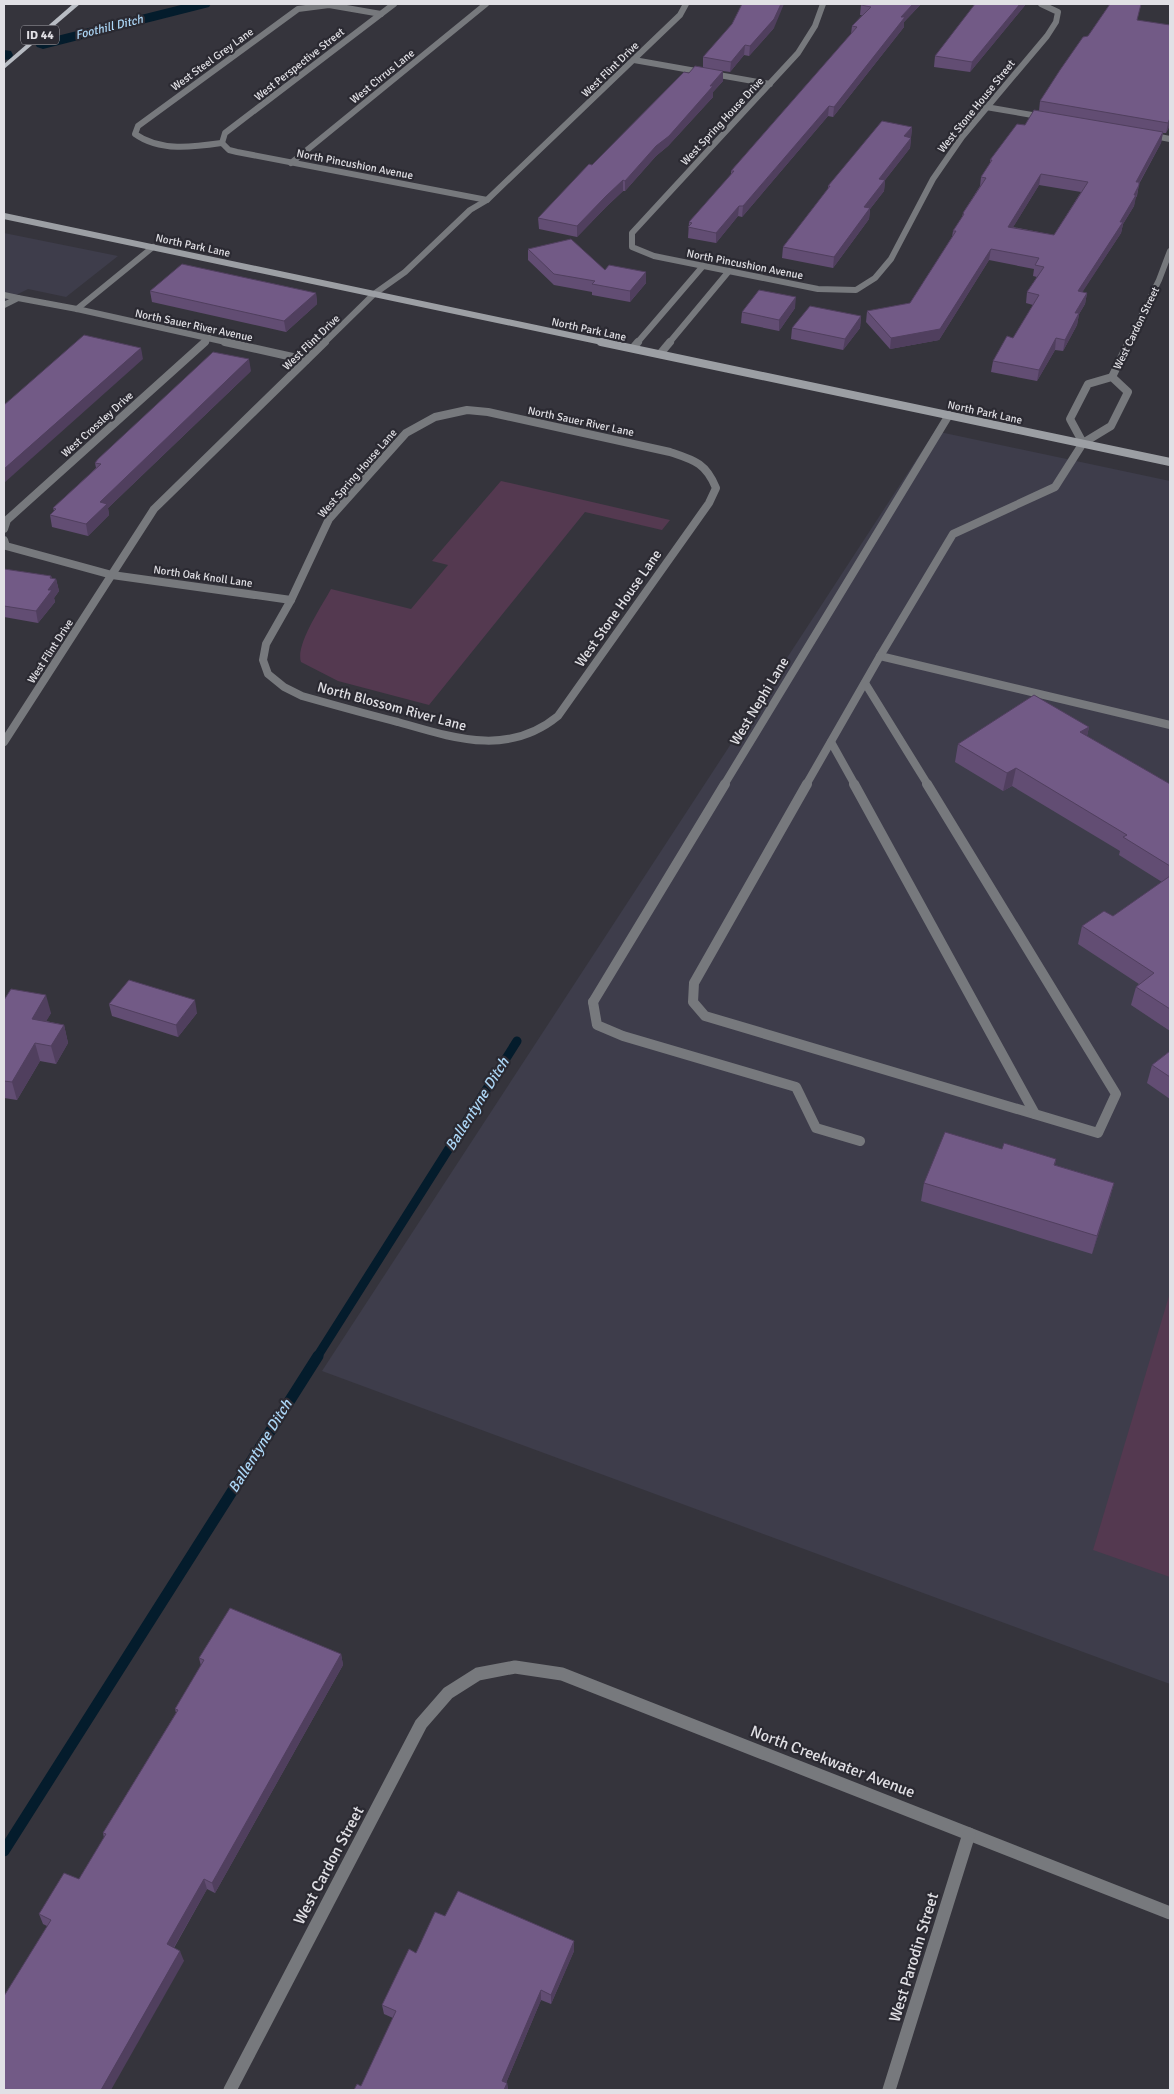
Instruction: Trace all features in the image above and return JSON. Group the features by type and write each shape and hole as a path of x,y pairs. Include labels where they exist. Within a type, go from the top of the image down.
{"main road":[{"name":"ID 44","path":"4,67 77,4"}],"street":[{"name":"West Perspective Street","path":"222,143 222,138 225,134 394,4"},
{"name":"West Cirrus Lane","path":"291,163 486,4"},
{"name":"West Flint Drive","path":"4,742 154,509 374,294 405,272 470,210 487,200 680,15 686,4"},
{"name":"West Spring House Drive","path":"632,247 632,233 807,42 823,4"},
{"name":"West Stone House Street","path":"856,290 875,278 891,259 933,179 962,137 1047,36 1056,22 1058,12 1041,4"},
{"name":"West Steel Grey Lane","path":"222,143 176,147 147,141 135,134 138,126 298,9 308,5 330,5 381,14"},
{"path":"634,60 770,84"},
{"path":"986,107 1056,119"},
{"path":"1145,134 1170,139"},
{"name":"North Pincushion Avenue","path":"222,143 229,150 487,200"},
{"name":"North Park Lane","path":"4,216 1170,462"},
{"path":"78,309 153,247"},
{"name":"North Pincushion Avenue","path":"632,247 654,256 818,289 856,290"},
{"name":"West Cardon Street","path":"1112,377 1128,392 1111,426 1083,443 1070,419 1088,384 1112,377 1159,280 1170,251"},
{"path":"633,348 703,266"},
{"path":"660,354 729,271"},
{"name":"North Sauer River Avenue","path":"4,295 78,309 306,360"},
{"path":"4,305 18,298"},
{"name":"West Crossley Drive","path":"4,529 7,520 210,338"},
{"name":"North Sauer River Lane","path":"443,413 467,410 488,412 670,452 693,460 710,472"},
{"name":"West Spring House Lane","path":"268,674 263,660 266,644 291,600 329,519 406,433 421,422 443,413"},
{"name":"West Nephi Lane","path":"860,1141 816,1128 796,1088 623,1036 596,1025 593,1002 949,415"},
{"path":"865,682 1116,1094 1098,1133 705,1016 693,1002 694,984 865,682 953,534 1055,487 1083,443"},
{"name":"West Stone House Lane","path":"515,738 538,730 558,716 709,503 716,488 710,472"},
{"path":"4,540 6,546 112,575"},
{"name":"North Oak Knoll Lane","path":"112,575 291,600"},
{"path":"880,656 1170,725"},
{"name":"North Blossom River Lane","path":"268,674 284,688 302,696 462,740 489,741 515,738"},
{"path":"831,742 1035,1114"},
{"name":"North Creekwater Avenue","path":"478,1674 515,1667 562,1674 1170,1912"},
{"name":"West Cardon Street","path":"230,2090 421,1724 448,1692 478,1674"},
{"name":"West Parodin Street","path":"889,2090 969,1834"}],"shaded area":[{"path":"4,233 118,256 66,297 28,289 4,301"},
{"path":"935,431 1170,481 1170,1684 322,1371"},
{"path":"501,481 670,520 662,530 585,512 429,705 338,681 301,662 300,655 305,636 331,589 411,609 448,565 432,561"},
{"path":"1170,1297 1170,1577 1093,1550"}],"building":[{"path":"742,4 781,4 774,19 750,46 745,45 731,62 703,57 732,24"},
{"path":"862,4 913,4 901,17 905,17 834,107 829,106 743,206 739,206 716,233 688,227 692,223 689,222 734,171 731,171 857,27 852,26 871,7"},
{"path":"975,4 1020,4 972,62 935,56"},
{"path":"1110,4 1141,4 1137,20 1170,25 1170,118 1168,123 1040,101 1083,37 1088,36"},
{"path":"695,66 723,71 710,86 713,86 669,136 656,146 625,181 623,180 577,226 538,218 589,164 592,165 684,72 689,73"},
{"path":"1034,110 1163,132 1136,182 1139,182 1139,185 1134,195 1136,195 1120,222 1123,222 1078,291 1087,293 1075,313 1079,313 1065,340 1056,338 1039,370 993,361 1007,336 1013,338 1039,295 1027,292 1044,267 1035,265 1039,258 991,249 940,329 891,338 867,311 910,303 956,231 953,231 986,178 981,177 992,160 990,160 1017,124 1025,125","holes":["1041,174 1088,182 1054,235 1008,227"]},
{"path":"882,121 912,127 904,136 911,138 879,179 885,180 864,207 870,208 834,257 783,247 830,186 828,186"},
{"path":"571,239 605,270 609,265 646,272 630,291 592,284 595,281 554,274 528,249"},
{"path":"182,264 316,293 284,321 150,291"},
{"path":"759,290 796,297 779,320 742,312"},
{"path":"810,306 861,316 845,339 792,328"},
{"path":"84,335 141,348 4,469 4,405"},
{"path":"213,352 249,359 100,502 107,504 86,524 50,515 56,509 53,508 101,464 95,463 98,459"},
{"path":"4,569 51,576 50,578 56,579 48,590 52,590 36,611 4,606"},
{"path":"1034,695 1089,727 1080,732 1170,784 1170,866 1123,837 1127,835 1016,768 1007,773 958,744"},
{"path":"1170,876 1170,1009 1136,987 1154,973 1082,926 1104,911 1113,916"},
{"path":"129,980 195,1000 176,1025 109,1004"},
{"path":"11,989 46,995 32,1019 64,1025 51,1046 35,1043 12,1082 4,1081 4,1000"},
{"path":"1170,1051 1170,1077 1152,1065"},
{"path":"945,1132 1002,1149 1004,1143 1056,1159 1054,1165 1114,1183 1097,1236 924,1183"},
{"path":"230,1608 341,1654 212,1883 204,1879 167,1944 180,1951 101,2090 4,2090 4,1996 51,1920 39,1914 64,1873 79,1879 106,1834 103,1833 178,1710 175,1709 204,1660 199,1658"},
{"path":"458,1891 574,1941 551,1995 541,1990 502,2081 507,2083 504,2090 354,2090 357,2084 361,2086 396,2011 382,2005 409,1949 416,1953 435,1912 445,1916"}],"waterway":[{"name":"Foothill Ditch","path":"43,44 203,4"},
{"name":"Ballentyne Ditch","path":"317,1357 517,1041"},
{"name":"Ballentyne Ditch","path":"4,1851 318,1356"}]}
